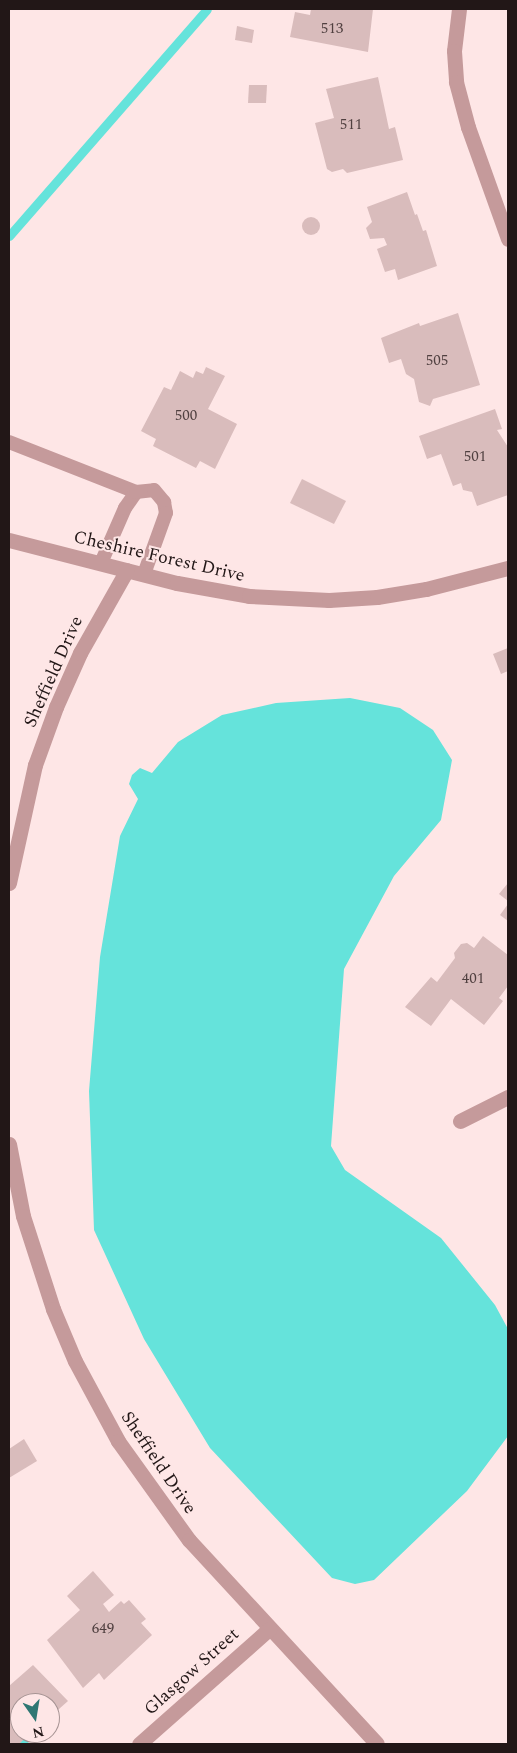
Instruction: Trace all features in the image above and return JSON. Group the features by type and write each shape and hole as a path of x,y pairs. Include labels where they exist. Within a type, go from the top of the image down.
{"street":[{"path":"459,9 454,51 456,82 468,127 508,239"},
{"name":"Cheshire Forest Drive","path":"9,540 144,574 249,596 329,600 426,589 508,568"},
{"name":"Sheffield Drive","path":"9,883 33,773 56,706 80,652 127,570"},
{"path":"460,1121 508,1097"},
{"name":"Sheffield Drive","path":"9,1144 23,1216 52,1309 75,1361 118,1441 189,1540 377,1744"},
{"name":"Glasgow Street","path":"139,1744 269,1629"}],"lane":[{"path":"9,442 136,492 154,490 164,502 166,513 144,574"},
{"path":"101,563 125,508 136,492"}],"water":[{"path":"350,698 400,708 433,730 452,760 441,820 394,876 344,969 331,1146 345,1170 441,1238 495,1305 508,1329 508,1436 467,1491 374,1580 355,1584 332,1578 210,1448 144,1339 94,1230 89,1091 100,957 120,836 138,799 129,784 132,775 140,768 152,773 178,742 222,715 276,703"}],"building":[{"path":"311,9 373,9 368,52 290,37 295,12 310,15"},
{"path":"237,26 254,30 252,43 235,40"},
{"path":"378,77 389,129 395,127 403,160 347,173 343,169 332,172 327,169 315,123 334,118 326,89"},
{"path":"249,85 267,85 266,103 248,103"},
{"path":"407,192 423,231 426,230 437,266 398,280 395,269 385,272 377,249 387,245 384,238 370,239 366,228 372,222 367,207"},
{"path":"307,217 315,217 320,222 318,233 307,235 302,230 302,222"},
{"path":"458,313 480,385 433,399 430,406 419,402 414,379 406,374 401,359 389,363 381,338 419,323 420,326"},
{"path":"206,367 225,376 208,409 237,424 215,469 200,461 196,468 153,446 156,439 141,431 164,387 171,390 180,371 193,378 196,371 203,374"},
{"path":"495,409 502,429 497,430 508,447 508,495 477,506 472,492 463,490 461,483 453,486 441,454 427,459 419,436"},
{"path":"302,479 346,501 334,524 290,503"},
{"path":"508,648 508,671 501,674 493,654"},
{"path":"508,883 508,901 499,894"},
{"path":"508,904 508,921 500,915"},
{"path":"483,936 508,955 508,986 499,998 503,1001 484,1025 451,999 431,1026 405,1007 431,977 437,982 455,958 454,953 461,944 467,943 474,948"},
{"path":"24,1439 37,1461 9,1478 9,1449"},
{"path":"93,1571 114,1595 103,1604 109,1612 121,1601 124,1604 129,1600 146,1619 141,1623 152,1635 104,1680 99,1673 83,1688 47,1640 80,1610 67,1596"},
{"path":"33,1665 68,1701 60,1708 60,1693 10,1693 10,1743 20,1743 9,1744 9,1686"}],"waterway":[{"path":"9,236 207,9"},
{"path":"9,1720 24,1744"}]}
